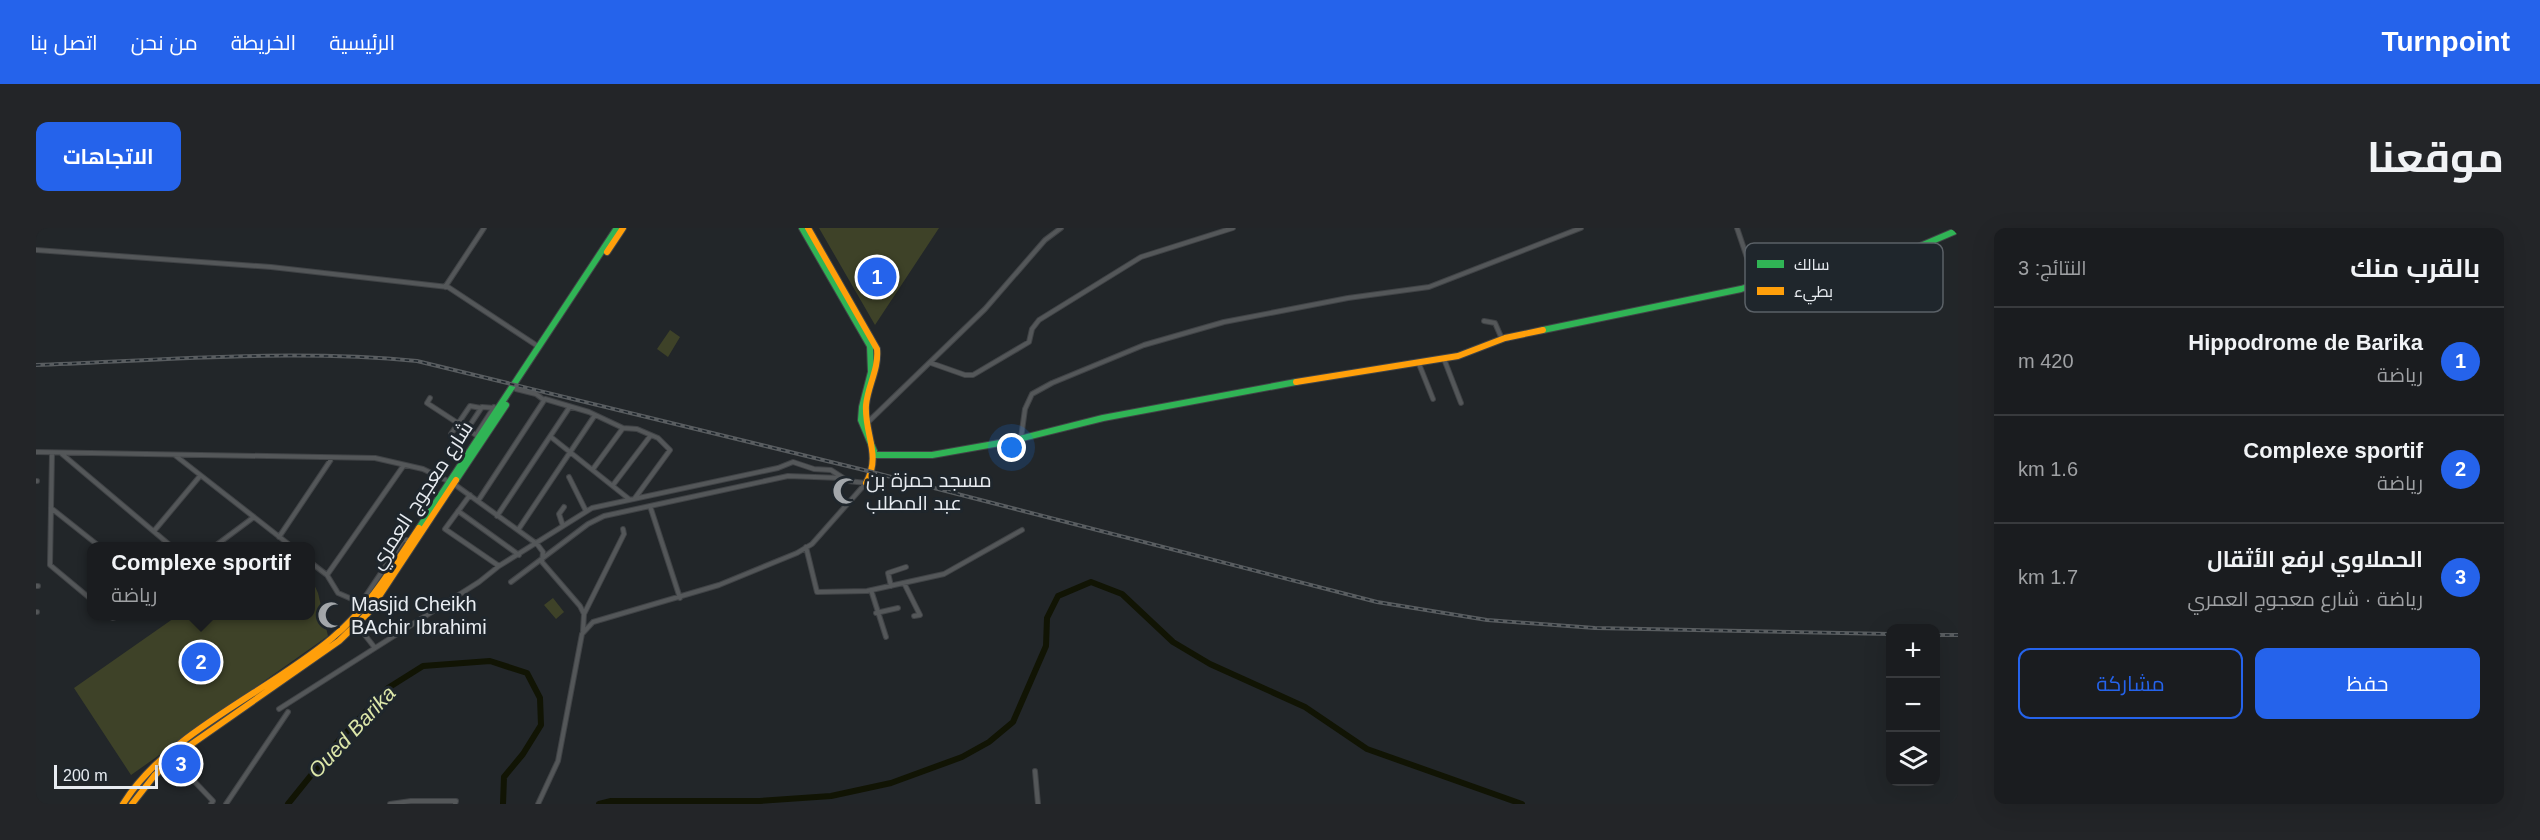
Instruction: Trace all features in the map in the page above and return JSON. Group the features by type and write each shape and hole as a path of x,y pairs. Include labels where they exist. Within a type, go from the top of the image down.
{"street":[{"path":"445,287 484,228"},
{"name":"شارع معجوج العمري","path":"132,804 173,759 339,641 357,625 391,580 496,408 617,228"},
{"name":"شارع معجوج العمري","path":"123,804 142,778 171,752 337,635 364,605 452,483 623,228"},
{"path":"582,634 593,622 680,598 765,567 807,547 840,515 874,470 875,454 861,407 872,366 870,346 802,228"},
{"path":"808,228 877,349 877,367 866,403 865,424"},
{"path":"865,424 931,363 1005,288 1045,240 1061,228"},
{"path":"931,363 965,375 978,373 1029,342 1032,329 1039,320 1141,257 1233,228"},
{"path":"1021,438 1025,409 1032,394 1052,383 1144,345 1224,322 1348,298 1429,287 1581,228"},
{"path":"1737,228 1745,252"},
{"path":"1927,243 1958,230"},
{"path":"36,250 271,267 445,287 479,305 539,347"},
{"path":"875,454 932,455 1021,438 1103,418 1273,386 1419,364 1444,359 1502,339 1745,286"},
{"path":"1484,321 1495,323 1502,339"},
{"path":"1444,359 1461,403"},
{"path":"1419,364 1433,399"},
{"path":"516,389 595,415 623,428 637,429 658,438 670,450 635,498"},
{"path":"430,398 427,403 476,435 496,408"},
{"path":"478,501 544,400"},
{"path":"451,434 470,406 496,408"},
{"path":"460,440 481,408"},
{"path":"497,516 569,408"},
{"path":"518,530 595,415"},
{"path":"593,469 623,428"},
{"path":"613,485 651,435"},
{"path":"551,437 629,499"},
{"path":"36,452 375,458 423,470 452,483 537,544 542,554 542,562 584,614"},
{"path":"52,453 50,565 87,596"},
{"path":"61,453 166,542"},
{"path":"175,456 286,542"},
{"path":"279,537 332,457"},
{"path":"279,709 586,511 629,499 778,468 793,462 814,469 831,470 843,478"},
{"path":"327,575 404,465"},
{"path":"154,531 200,476"},
{"path":"511,582 542,554 604,516 788,476 843,478 866,483"},
{"path":"569,477 586,511"},
{"path":"470,495 445,529 500,566"},
{"path":"650,506 680,598"},
{"path":"563,526 559,514 564,507"},
{"path":"51,508 94,542"},
{"path":"458,511 519,555"},
{"path":"220,542 254,518"},
{"path":"540,802 558,761 584,614 624,534 623,529"},
{"path":"807,547 817,592 871,590 944,574 1022,530"},
{"path":"315,566 327,575 338,593 364,605"},
{"path":"891,586 888,573 906,567"},
{"path":"904,583 920,615 914,616"},
{"path":"871,590 876,613 886,637"},
{"path":"876,613 898,608"},
{"path":"357,625 375,648"},
{"path":"226,804 288,712"},
{"path":"173,759 213,801 211,804"},
{"path":"1035,771 1038,804"},
{"path":"390,804 411,801 456,801 455,804"}],"green space":[{"path":"819,228 939,228 875,325"},
{"path":"670,330 680,337 668,357 657,349"},
{"path":"315,587 318,593 328,636 131,775 74,688 171,620 315,620"},
{"path":"553,598 564,612 556,619 544,605"}],"waterway":[{"name":"Oued Barika","path":"599,804 611,801 760,801 831,796 891,783 962,757 989,742 1013,722 1046,646 1047,618 1058,596 1091,582 1122,594 1173,642 1210,664 1305,707 1367,749 1522,804"},
{"name":"Oued Barika","path":"288,804 341,738 388,688 423,666 490,661 527,673 540,698 541,725 523,754 504,777 503,804"}],"railway":[{"path":"36,365 274,356 417,361 868,471 1377,602 1487,620 1595,628 1886,634"},
{"path":"1940,635 1958,635"}],"traffic: fast":[{"path":"419,528 617,228"},
{"path":"802,228 870,346 871,372 861,420 874,451"},
{"path":"1927,243 1958,230"},
{"path":"1543,330 1745,288"},
{"path":"875,455 932,455 1011,441 1103,418 1296,382"},
{"path":"456,480 506,405"}],"traffic: slow":[{"path":"607,252 623,228"},
{"path":"808,228 877,349 866,405 867,425 873,454 871,473 866,483"},
{"path":"1296,382 1458,356 1505,338 1543,330"},
{"path":"132,804 154,776 176,755 339,641 368,613 456,480"},
{"path":"123,804 142,779 165,756 220,715 306,658 346,626 380,586 419,528"}],"place":[{"name":"Hippodrome de Barika","path":"877,277"},
{"name":"مسجد حمزة بن عبد المطلب","path":"846,491"},
{"name":"Masjid Cheikh BAchir Ibrahimi","path":"331,615"},
{"name":"Complexe sportif","path":"201,662"},
{"name":"الحملاوي لرفع الأثقال","path":"181,764"}]}
